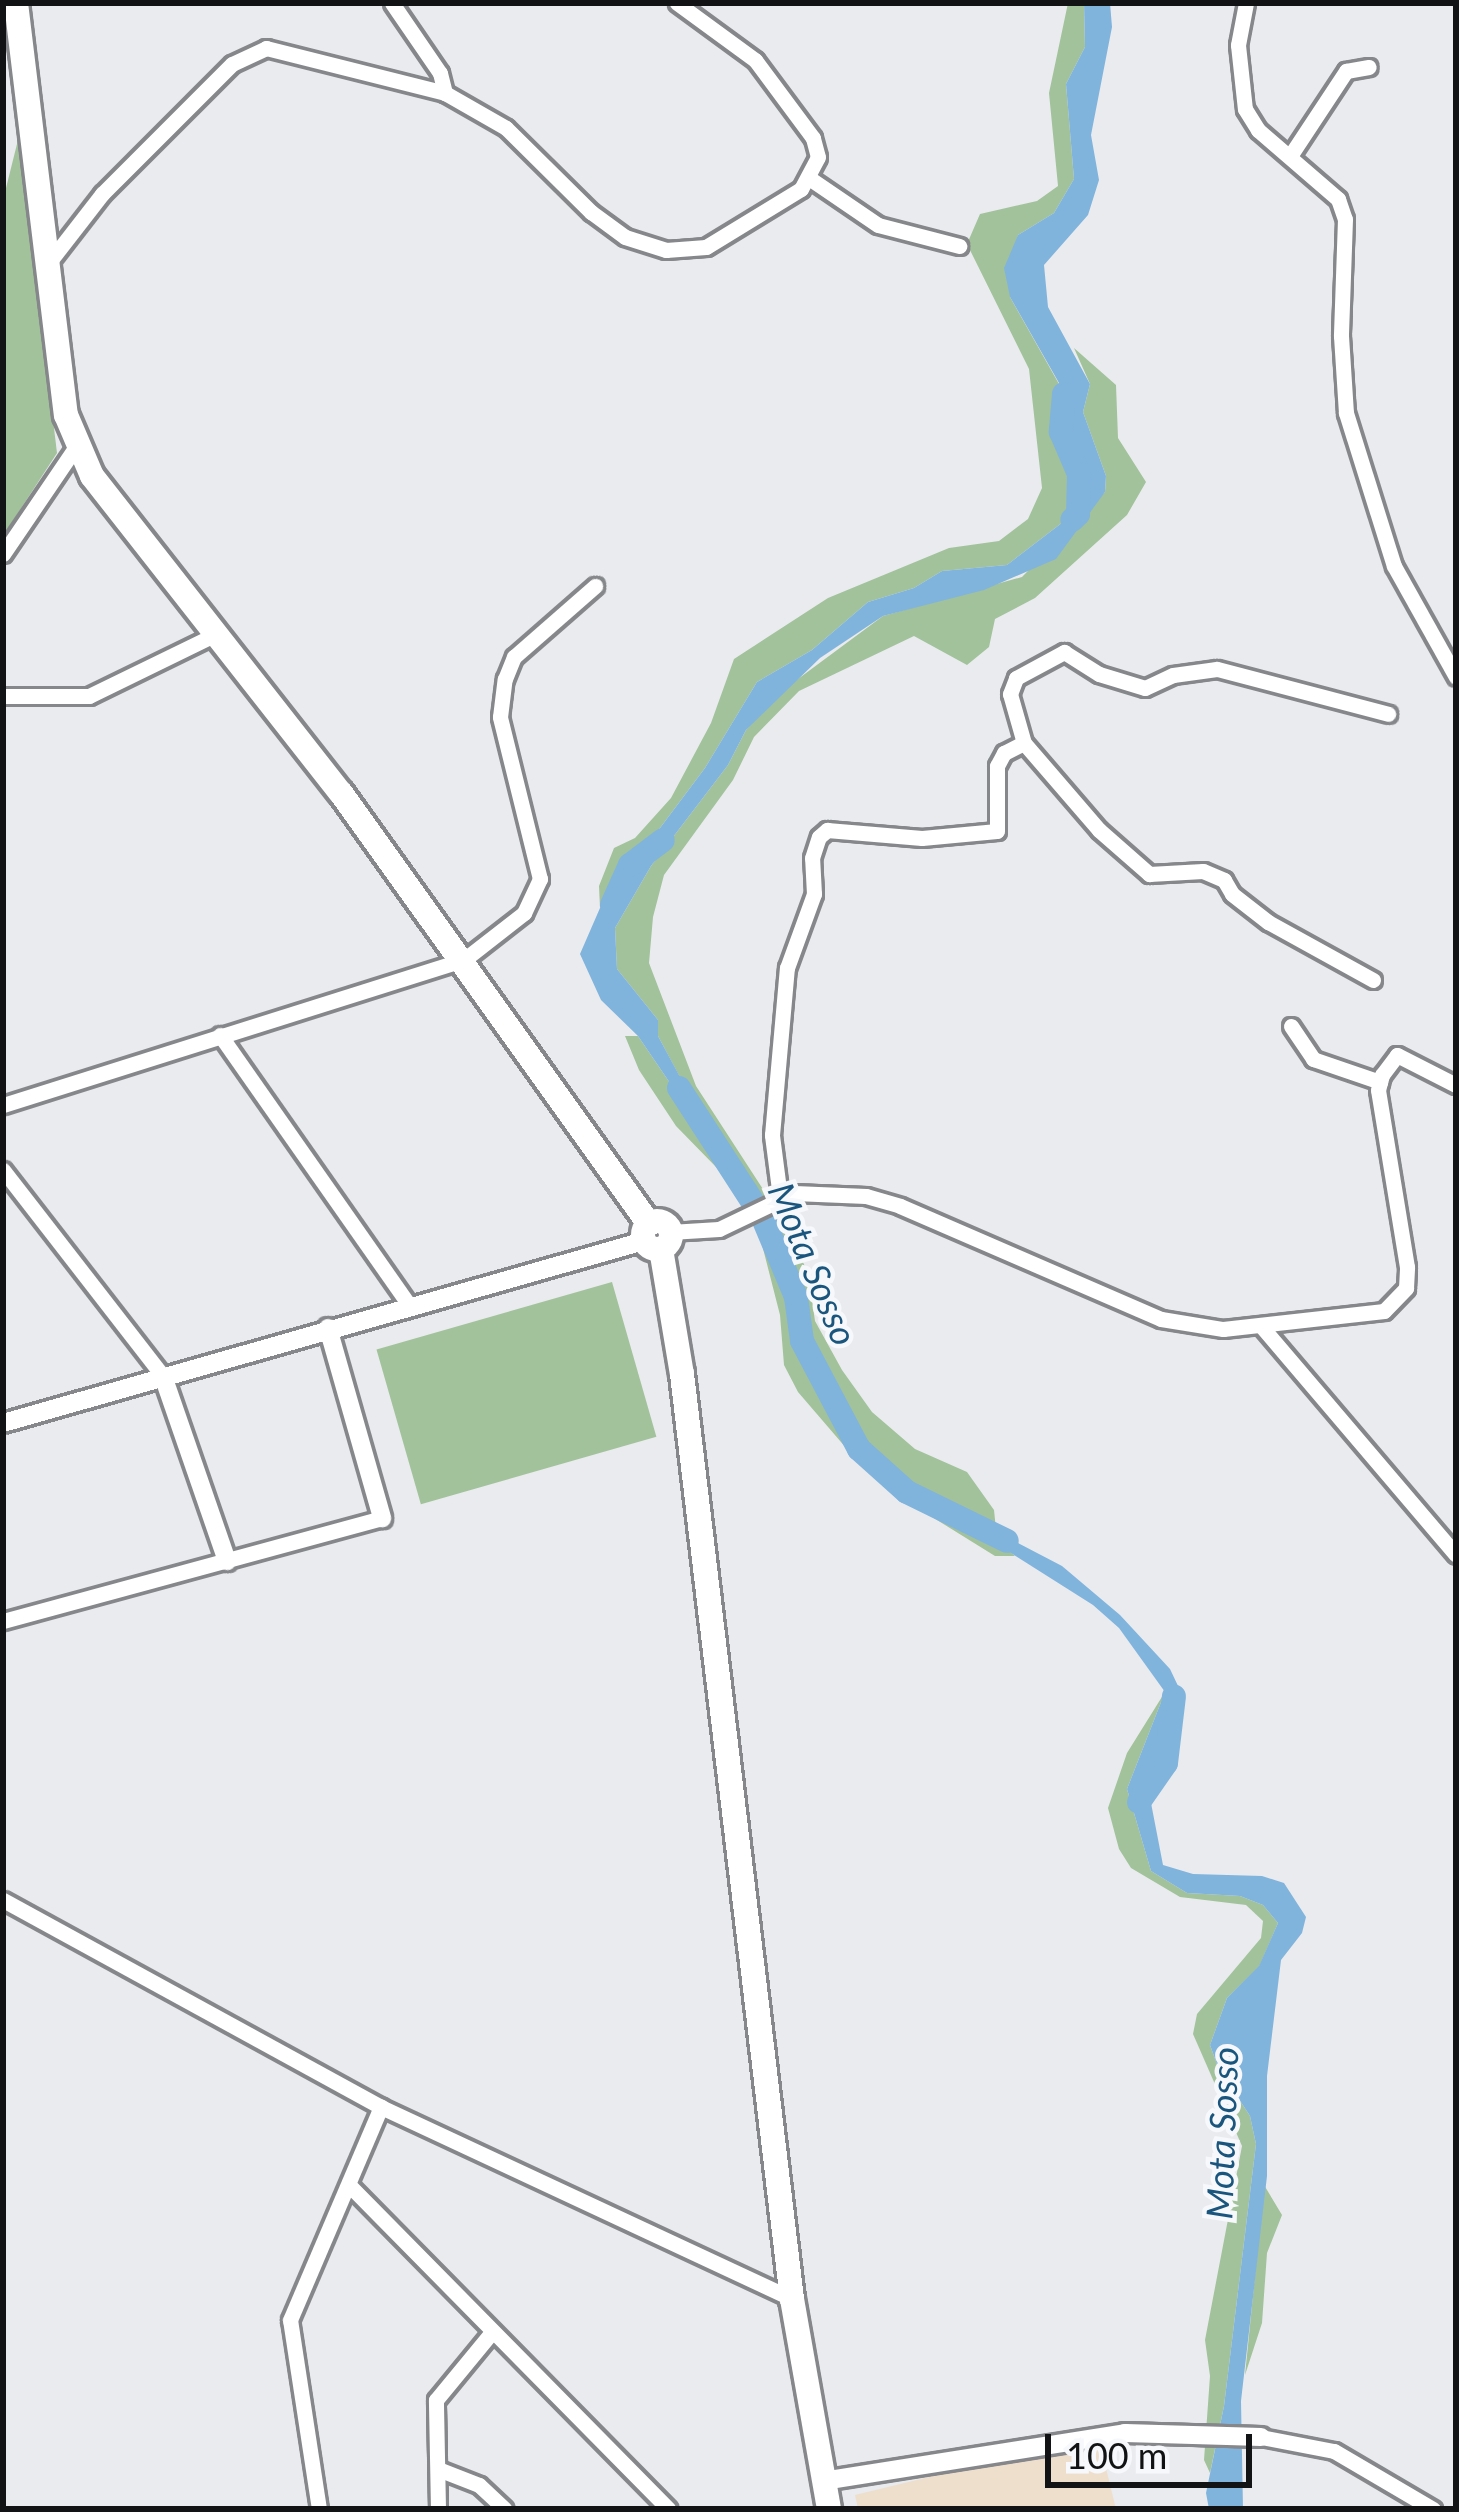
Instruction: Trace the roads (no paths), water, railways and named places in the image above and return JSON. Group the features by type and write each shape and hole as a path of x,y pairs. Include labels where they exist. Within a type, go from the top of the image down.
{"main road":[{"path":"16,3 66,415 76,446 92,476 218,633 465,959 656,1236 682,1374 793,2299 829,2509"}],"street":[{"path":"3,16 16,3"},
{"path":"392,3 440,73 445,93"},
{"path":"46,266 103,194 232,64 254,52 289,53 445,93 506,128 605,224 625,237 666,250 706,247 780,203 809,178 818,157 813,138 778,87 721,30 677,3"},
{"path":"1246,3 1238,46 1245,109 1258,130 1324,182 1345,219 1341,336 1346,413 1394,566 1456,677"},
{"path":"1291,156 1346,70 1369,67"},
{"path":"809,178 878,225 959,246"},
{"path":"3,554 76,446"},
{"path":"3,1105 465,959 524,913 540,879 500,718 505,679 514,657 596,586"},
{"path":"3,695 89,695 218,633"},
{"path":"1373,980 1268,922 1232,894 1224,880 1203,871 1149,874 1099,830 1024,743 1010,694 1016,678 1064,652 1099,674 1145,688 1173,675 1216,669 1388,714"},
{"path":"780,1197 772,1136 788,968 814,894 812,858 819,838 827,830 922,838 997,831 997,766 1004,753 1024,743"},
{"path":"1292,1026 1313,1059 1380,1082"},
{"path":"220,1034 408,1303"},
{"path":"3,1423 408,1303 656,1236 719,1229 780,1197 866,1196 1161,1319 1223,1329 1384,1311 1406,1288 1380,1082 1397,1055 1456,1085"},
{"path":"3,1170 163,1376 226,1561"},
{"path":"1262,1327 1456,1555"},
{"path":"3,1621 382,1517 328,1328"},
{"path":"3,1900 382,2107 793,2299"},
{"path":"320,2509 290,2320 382,2107"},
{"path":"349,2186 669,2509"},
{"path":"438,2509 436,2400 492,2332"},
{"path":"823,2481 1125,2433 1204,2434 1261,2437 1334,2451 1433,2509"},
{"path":"438,2468 479,2485 505,2509"}],"water":[{"path":"1084,3 1110,3 1112,27 1091,135 1099,180 1088,215 1044,265 1048,307 1090,384 1083,412 1106,476 1105,492 1056,559 984,590 883,616 820,658 746,730 728,765 651,866 615,928 617,969 658,1020 658,1036 700,1114 687,1108 638,1036 601,1000 580,954 600,908 705,768 757,682 812,650 868,602 914,588 942,571 1007,565 1063,522 1084,480 1077,451 1056,416 1059,383 1010,297 1004,268 1018,235 1054,213 1074,179 1066,84 1085,47"},
{"path":"960,1513 1062,1566 1120,1615 1170,1669 1179,1688 1179,1710 1166,1737 1151,1803 1163,1865 1193,1874 1262,1876 1284,1883 1306,1917 1302,1933 1281,1960 1267,2076 1267,2176 1241,2401 1243,2509 1209,2509 1206,2493 1224,2406 1256,2144 1250,2116 1218,2067 1210,2045 1227,1998 1259,1966 1278,1923 1263,1905 1240,1896 1187,1893 1151,1871 1127,1789 1165,1692 1119,1628 1093,1605 987,1538"}],"waterway":[{"name":"Mota Sosso","path":"1064,394 1061,432 1079,474 1078,514 1072,520"},
{"name":"Mota Sosso","path":"612,905 630,865 663,840"},
{"name":"Mota Sosso","path":"679,1088 763,1218 796,1297 802,1341 859,1449 907,1492 1007,1541"},
{"name":"Mota Sosso","path":"1139,1802 1166,1763 1174,1696"}]}
